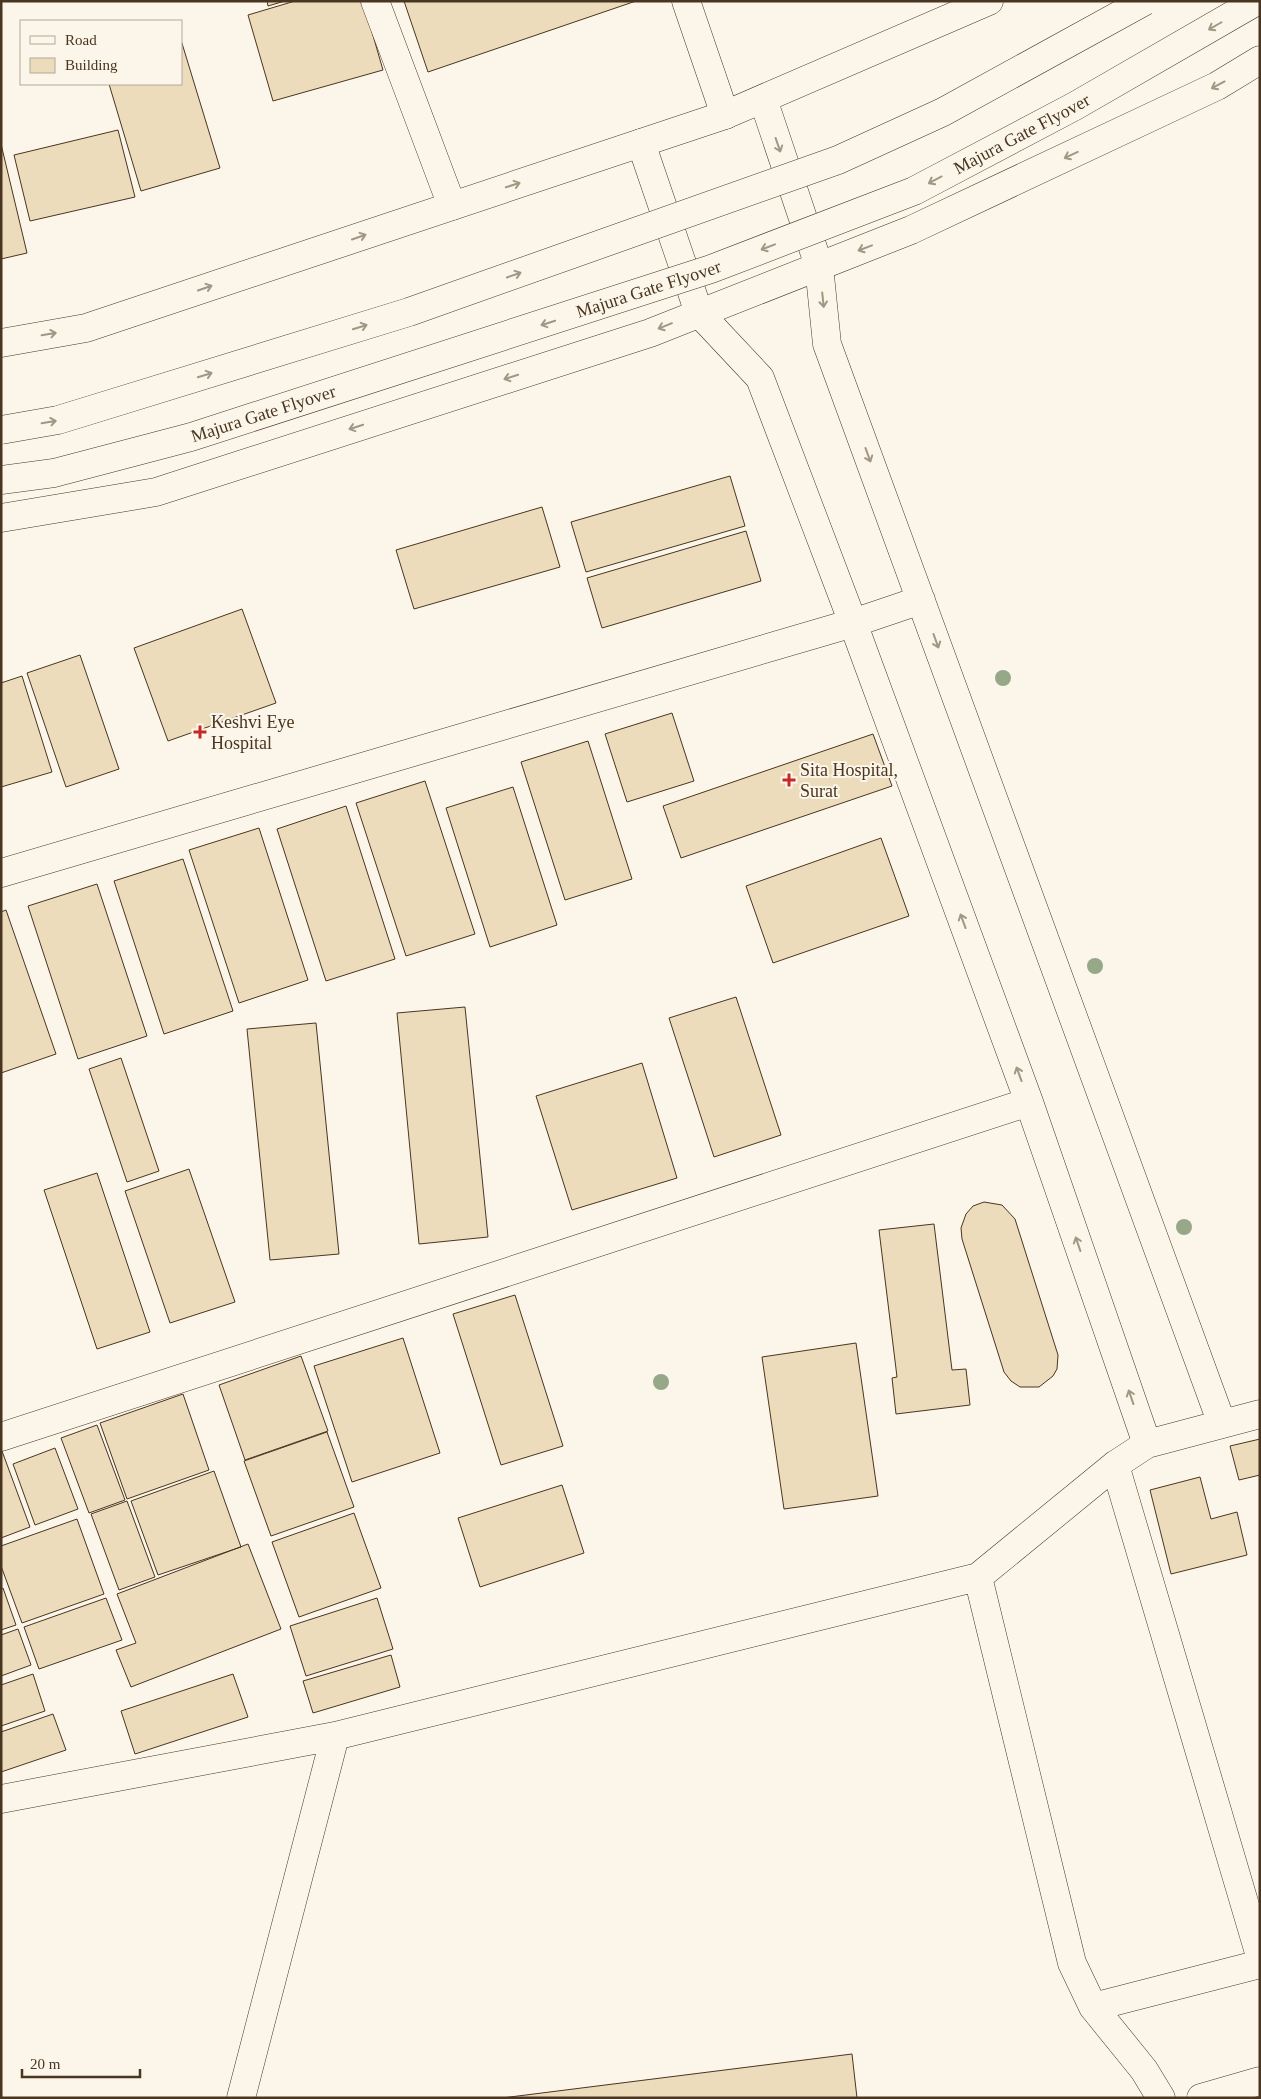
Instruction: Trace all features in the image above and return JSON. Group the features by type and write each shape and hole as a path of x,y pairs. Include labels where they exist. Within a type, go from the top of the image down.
{"main road":[{"path":"375,1 452,206"},
{"path":"686,1 725,115"},
{"path":"1,342 86,328 725,115 989,1"},
{"path":"1,430 58,420 409,312 838,160 943,112 1145,1"},
{"name":"Majura Gate Flyover","path":"1,480 54,473 191,437 711,269 914,191 1075,106 1257,1"},
{"path":"1,518 156,492 650,332 920,226 1217,86 1260,60"},
{"path":"762,98 819,266 827,344 1222,1424"},
{"path":"641,143 699,313 760,378 853,623 1029,1102 1147,1444"},
{"path":"1,873 853,623 921,600"},
{"path":"1,1437 1029,1102"},
{"path":"1,1798 335,1736 978,1577 1115,1465 1147,1444 1260,1414"},
{"path":"1115,1465 1260,1956"},
{"path":"978,1577 1072,1963 1093,2007 1144,2070 1161,2098"},
{"path":"241,2098 335,1736"},
{"path":"1093,2007 1260,1964"},
{"path":"1201,2098 1260,2081"}],"building":[{"path":"267,1 285,1 268,6"},
{"path":"295,1 363,1 383,70 273,101 248,15"},
{"path":"404,1 636,1 428,72"},
{"path":"182,43 220,168 141,191 109,85 182,85"},
{"path":"118,130 135,197 30,221 14,155"},
{"path":"1,144 27,253 1,259"},
{"path":"730,476 745,526 586,572 571,522"},
{"path":"542,507 560,567 414,609 396,550"},
{"path":"746,531 761,581 602,628 587,578"},
{"path":"242,609 276,703 168,741 134,648"},
{"path":"80,655 119,769 66,787 27,673"},
{"path":"22,676 52,772 1,787 1,683"},
{"path":"672,713 694,781 627,802 605,734"},
{"path":"873,734 892,786 681,858 663,806"},
{"path":"588,741 632,879 565,900 521,762"},
{"path":"425,781 475,934 406,956 356,803"},
{"path":"513,787 557,925 490,947 446,808"},
{"path":"346,806 395,959 326,981 277,829"},
{"path":"259,828 308,980 239,1003 189,850"},
{"path":"881,838 909,916 773,963 746,886"},
{"path":"183,859 233,1011 164,1034 114,881"},
{"path":"97,884 147,1036 78,1059 28,906"},
{"path":"6,910 56,1054 1,1073 1,912"},
{"path":"736,997 781,1135 714,1157 669,1018"},
{"path":"465,1007 488,1237 419,1244 397,1013"},
{"path":"316,1023 339,1254 270,1260 247,1029"},
{"path":"121,1058 159,1171 127,1182 89,1069"},
{"path":"642,1063 677,1178 572,1210 536,1096"},
{"path":"189,1169 235,1302 170,1323 125,1191"},
{"path":"97,1173 150,1332 97,1349 44,1190"},
{"path":"984,1202 1002,1205 1015,1219 1058,1355 1057,1369 1053,1376 1039,1387 1020,1387 1011,1381 1004,1372 962,1239 961,1228 966,1214 973,1206"},
{"path":"934,1224 952,1370 966,1369 970,1405 896,1414 892,1378 897,1377 879,1230"},
{"path":"515,1295 563,1446 501,1465 453,1314"},
{"path":"403,1338 440,1453 352,1482 314,1366"},
{"path":"856,1343 878,1496 784,1509 762,1357"},
{"path":"301,1356 328,1431 245,1460 219,1385"},
{"path":"183,1394 209,1470 127,1499 100,1423"},
{"path":"97,1425 125,1500 89,1513 61,1438"},
{"path":"327,1432 354,1507 271,1536 244,1461"},
{"path":"1260,1439 1260,1475 1239,1480 1230,1446"},
{"path":"55,1448 78,1509 35,1525 13,1464"},
{"path":"1,1452 30,1527 1,1538"},
{"path":"214,1471 241,1547 158,1575 131,1501"},
{"path":"1200,1477 1211,1519 1237,1512 1247,1555 1171,1574 1150,1490"},
{"path":"562,1485 584,1553 480,1587 458,1518"},
{"path":"127,1501 155,1577 119,1590 91,1514"},
{"path":"354,1513 381,1588 299,1617 272,1542"},
{"path":"77,1519 104,1594 22,1623 1,1566 1,1546"},
{"path":"248,1544 281,1629 131,1687 116,1650 136,1643 117,1594"},
{"path":"3,1588 16,1625 1,1630 1,1589"},
{"path":"106,1598 122,1640 39,1669 24,1627"},
{"path":"377,1598 393,1649 306,1676 290,1626"},
{"path":"18,1629 31,1665 1,1676 1,1635"},
{"path":"391,1655 400,1687 313,1713 303,1681"},
{"path":"33,1674 45,1711 1,1726 1,1685"},
{"path":"233,1674 248,1717 135,1754 121,1711"},
{"path":"53,1714 66,1750 1,1772 1,1732"},
{"path":"852,2054 857,2098 502,2098"}],"place":[{"name":"Keshvi Eye Hospital","path":"200,732"},
{"name":"Sita Hospital, Surat","path":"789,780"}]}
